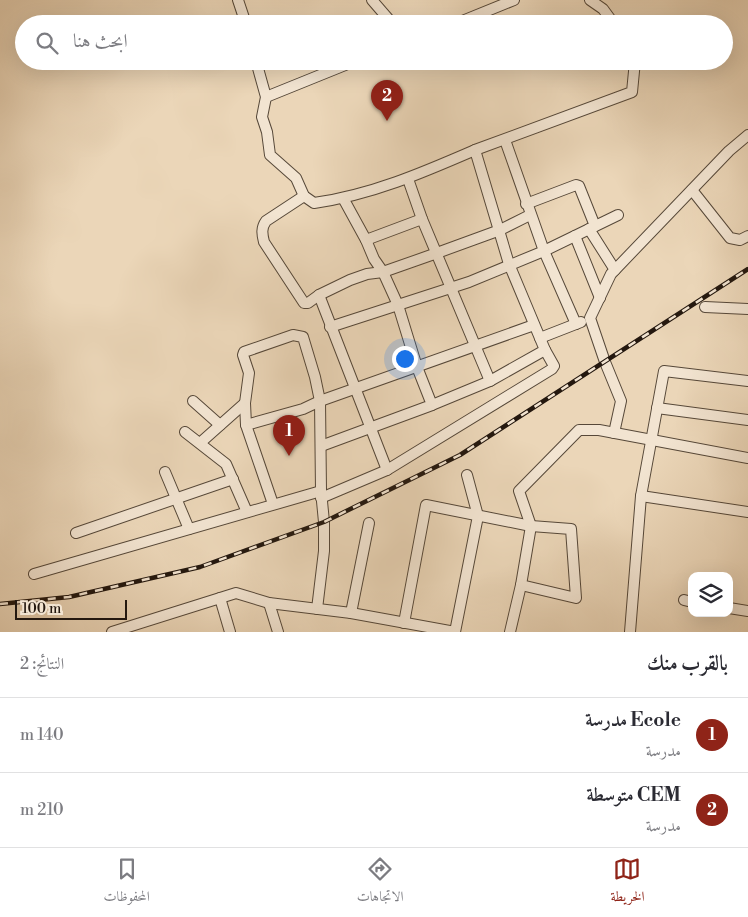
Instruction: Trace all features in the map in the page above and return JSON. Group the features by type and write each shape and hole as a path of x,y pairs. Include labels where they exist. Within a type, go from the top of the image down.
{"street":[{"path":"238,0 244,15"},
{"path":"372,0 384,15"},
{"path":"477,15 514,0"},
{"path":"590,0 603,9 607,15"},
{"path":"258,70 266,97 262,117 267,132 270,155 296,178 304,196 314,202 343,198 408,179 476,150 632,92 634,70"},
{"path":"266,97 333,70"},
{"path":"540,338 590,318 611,274 729,151 748,135"},
{"path":"505,140 530,215 576,324"},
{"path":"34,574 273,504 321,495 387,470 552,370 554,366 545,350 509,264 476,150"},
{"path":"408,179 422,219 490,381"},
{"path":"526,204 576,185 579,186 592,228 615,270"},
{"path":"692,190 730,238 740,240 748,236"},
{"path":"304,196 266,221 262,226 262,232 264,242 302,302 308,303 319,295 367,274 383,272 437,253 500,230 530,215"},
{"path":"343,198 374,259 383,272 398,305 417,367 432,405"},
{"path":"330,327 452,287 544,251 618,215"},
{"path":"366,240 422,219"},
{"path":"575,236 600,298"},
{"path":"319,295 387,470"},
{"path":"705,306 748,310"},
{"path":"590,318 620,401 614,432"},
{"path":"246,425 303,409 320,401 534,325"},
{"path":"273,504 246,425 245,403 249,373 243,355 244,352 293,335 303,337 320,401 322,446 321,495 324,522 324,551 317,609"},
{"path":"322,446 490,381 545,350"},
{"path":"630,632 641,496 664,371 748,381"},
{"path":"193,401 220,425"},
{"path":"200,443 245,403"},
{"path":"657,408 748,420"},
{"path":"510,632 521,586 531,526 519,491 579,430 614,432 748,458"},
{"path":"185,432 226,464 247,512"},
{"path":"165,472 189,529"},
{"path":"112,632 128,630 236,593 269,603 351,613 455,632 478,516 467,475"},
{"path":"76,533 233,479"},
{"path":"641,496 748,512"},
{"path":"404,623 426,505 531,526 571,529 576,598 521,586"},
{"path":"351,613 369,523"},
{"path":"220,598 230,632"},
{"path":"269,603 278,632"},
{"path":"733,609 748,611"}],"railway":[{"path":"0,604 69,597 200,567 324,522 460,455 748,269"}],"place":[{"name":"CEM متوسطة","path":"387,121"},
{"name":"Ecole مدرسة","path":"289,456"}]}
